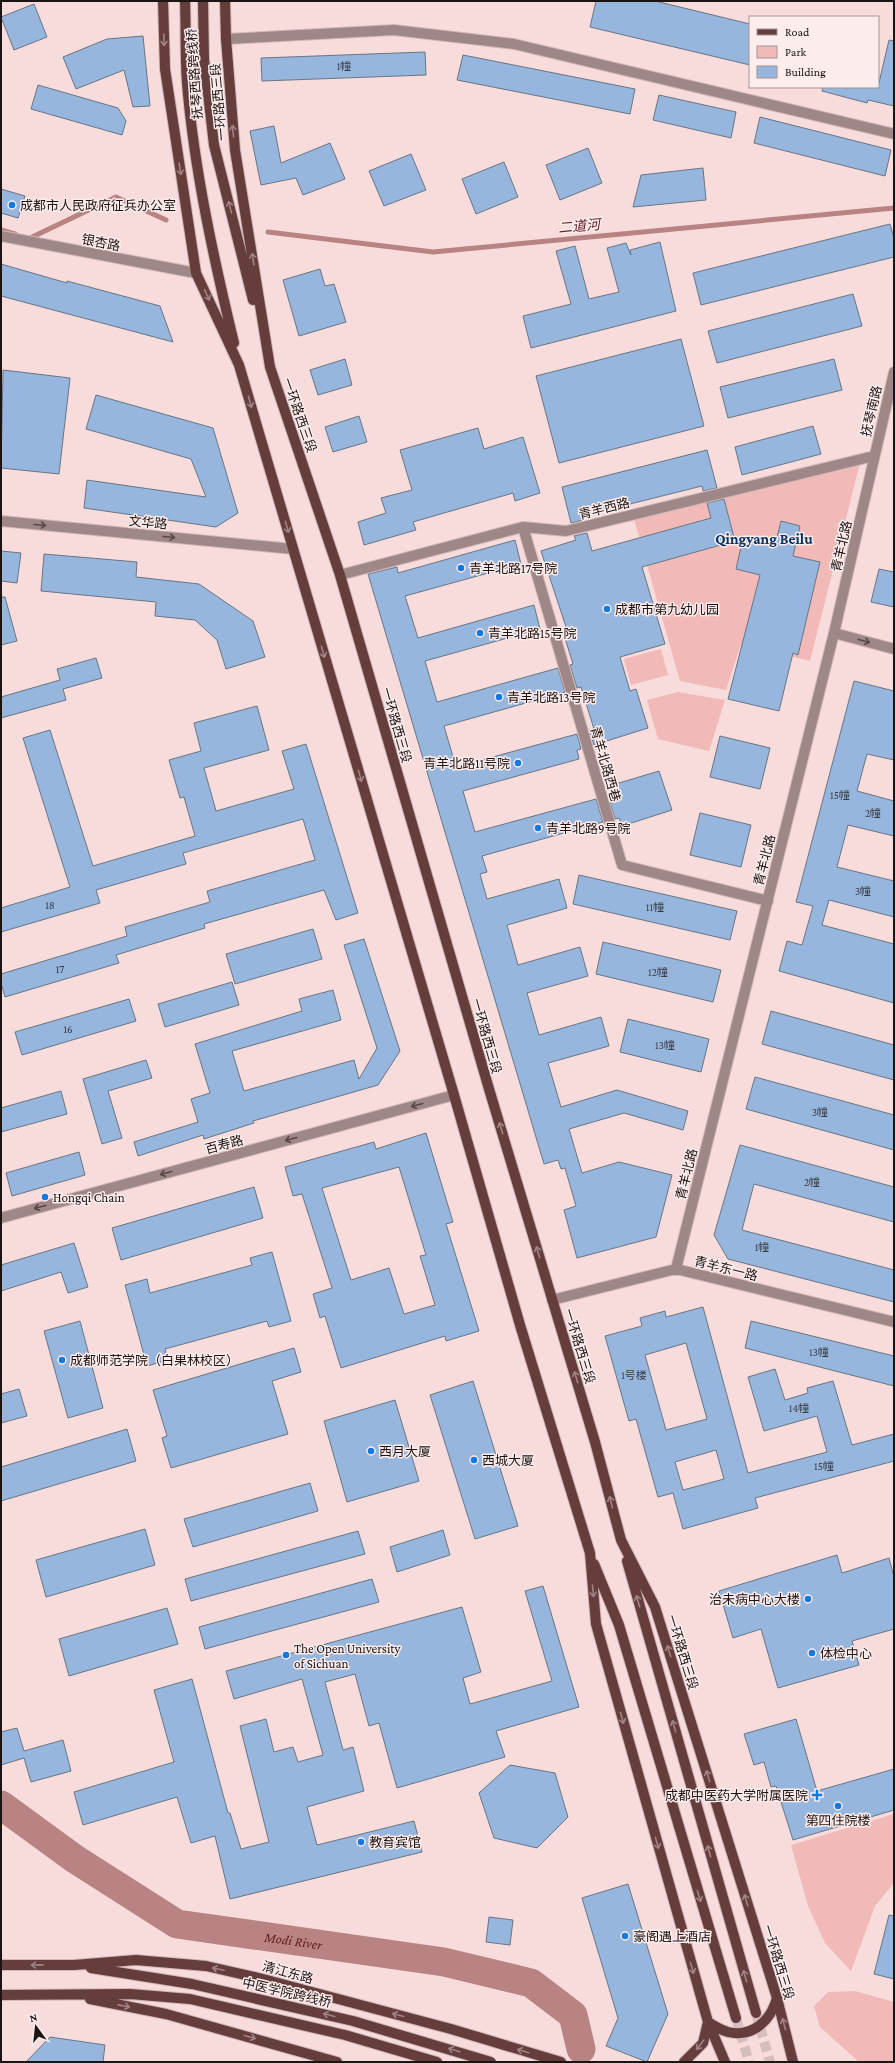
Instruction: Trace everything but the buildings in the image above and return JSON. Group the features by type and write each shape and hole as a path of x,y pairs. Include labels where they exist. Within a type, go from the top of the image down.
{"main road":[{"path":"163,1 165,69 196,273 239,365 454,1095 520,1325 590,1552 619,1625 736,2018"},
{"name":"抚琴西路跨线桥","path":"185,1 187,83 194,142 216,268 239,365"},
{"name":"抚琴西路跨线桥","path":"203,1 204,59 214,144 270,367"},
{"name":"一环路西三段","path":"225,1 226,39 235,150 270,367 340,575 484,1074 598,1453 621,1540 655,1607 777,1998 794,2061"},
{"path":"621,1540 756,2013"},
{"path":"590,1552 596,1624 708,2022 725,2062"},
{"name":"清江东路","path":"1,1966 74,1965 136,1960 206,1966 263,1979 443,2027 561,2062"},
{"name":"中医学院跨线桥","path":"74,1965 192,1984 353,2021 491,2062"},
{"path":"1,1995 72,1996 130,1994 190,1999 345,2035 437,2062"},
{"path":"72,1996 166,2014 337,2062"},
{"path":"708,2022 726,2032 737,2033 752,2030 760,2026 773,2011 777,1998"},
{"path":"684,2062 703,2043 708,2022"}],"street":[{"path":"226,39 394,30 514,44 894,134"},
{"name":"银杏路","path":"1,236 196,273"},
{"name":"抚琴南路","path":"874,456 894,372"},
{"name":"青羊西路","path":"340,575 523,527 566,531 874,456"},
{"name":"青羊北路","path":"676,1269 834,633 874,456"},
{"name":"文华路","path":"1,521 293,549"},
{"name":"青羊北路西巷","path":"523,527 622,865 768,901"},
{"path":"834,633 894,649"},
{"name":"百寿路","path":"1,1218 454,1095"},
{"name":"青羊东一路","path":"552,1300 676,1269 894,1322"}],"green space":[{"path":"860,463 810,661 741,644 726,690 680,681 634,519"},
{"path":"661,649 668,675 631,685 624,659"},
{"path":"678,692 725,700 709,751 658,739 647,700"},
{"path":"894,1814 894,1883 875,1906 851,1971 825,1943 808,1906 791,1845"},
{"path":"855,1991 894,2002 894,2062 859,2062 820,2027 814,2006 828,1992"}],"waterway":[{"name":"二道河","path":"28,239 116,197 166,220"},
{"name":"二道河","path":"268,232 433,252 894,208"},
{"name":"二道河","path":"1,230 15,234"},
{"name":"Modi River","path":"1,1805 75,1859 177,1924 444,1962 531,1983 573,2015 581,2049"}],"tunnel":[{"path":"756,2013 770,2062"},
{"path":"736,2018 749,2062"}],"place":[{"name":"成都市人民政府征兵办公室","path":"12,205"},
{"name":"青羊北路17号院","path":"461,568"},
{"name":"成都市第九幼儿园","path":"607,609"},
{"name":"青羊北路15号院","path":"480,633"},
{"name":"青羊北路13号院","path":"499,697"},
{"name":"青羊北路11号院","path":"518,763"},
{"name":"青羊北路9号院","path":"538,828"},
{"name":"Hongqi Chain","path":"45,1197"},
{"name":"成都师范学院（白果林校区）","path":"62,1360"},
{"name":"西月大厦","path":"371,1451"},
{"name":"西城大厦","path":"474,1460"},
{"name":"治未病中心大楼","path":"808,1599"},
{"name":"体检中心","path":"812,1653"},
{"name":"The Open University of Sichuan","path":"286,1655"},
{"name":"成都中医药大学附属医院","path":"817,1795"},
{"name":"第四住院楼","path":"838,1806"},
{"name":"教育宾馆","path":"361,1842"},
{"name":"豪阁遇上酒店","path":"625,1936"}],"district":[{"name":"Qingyang Beilu","path":"764,539"}]}
